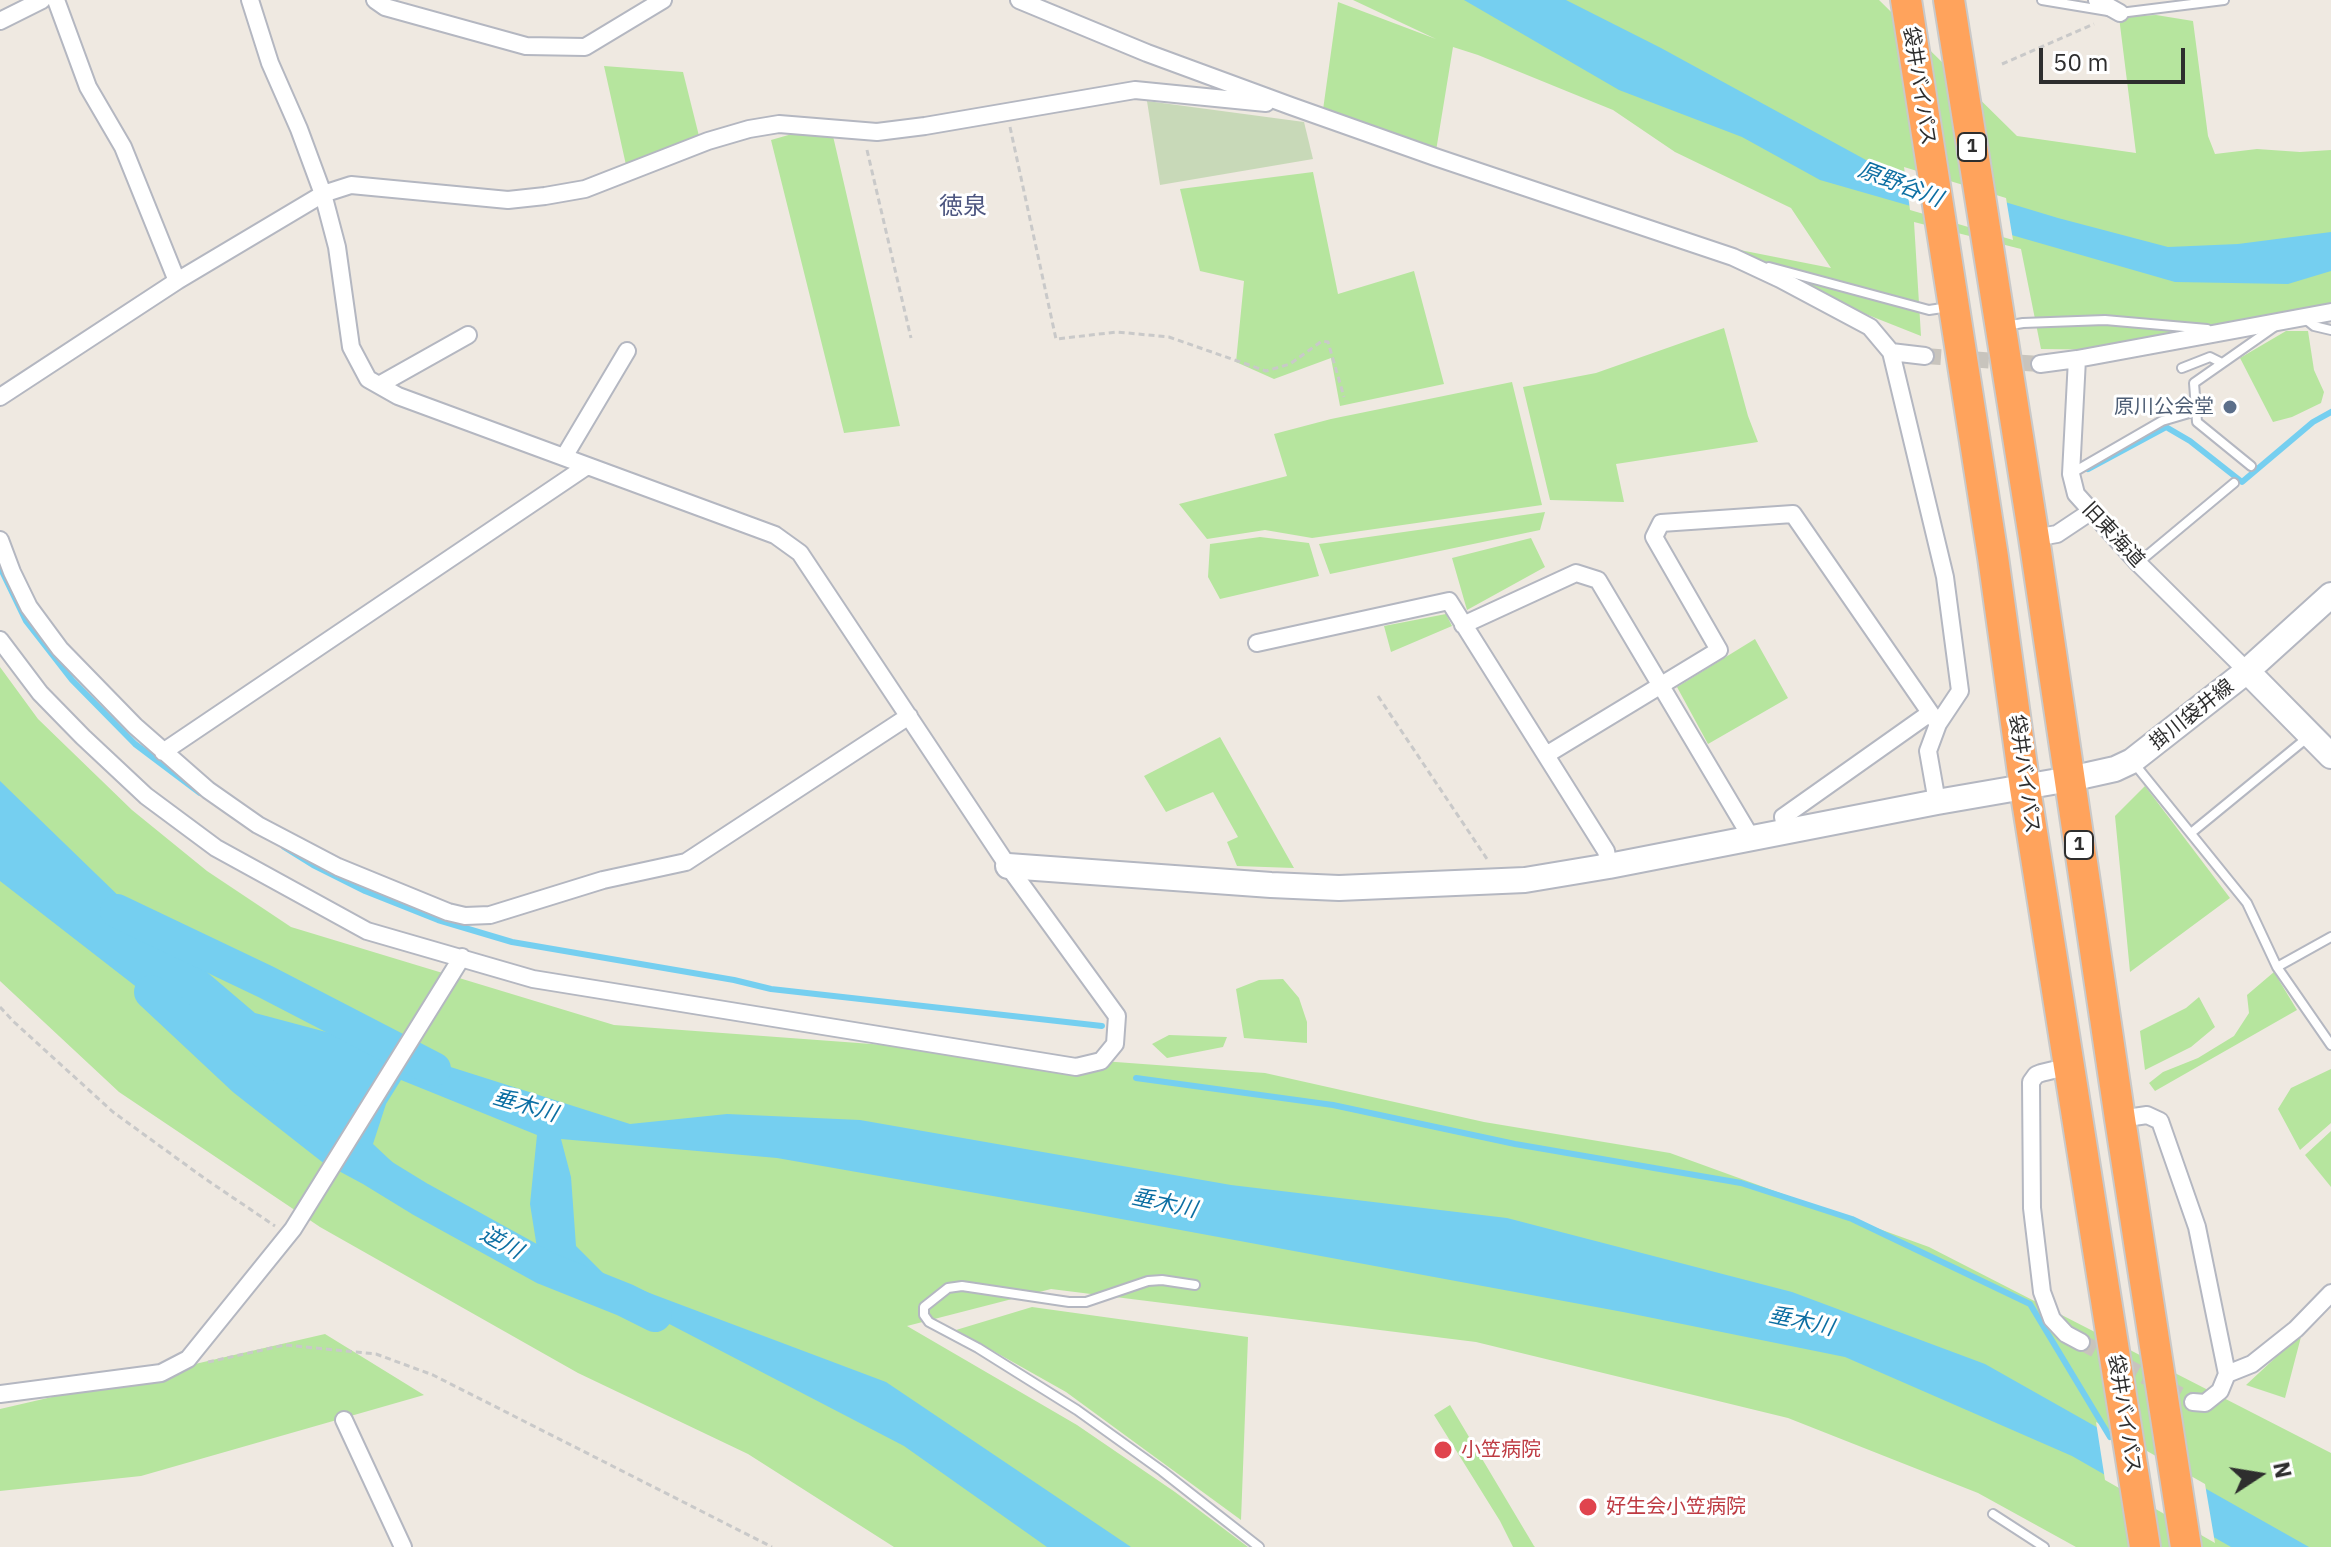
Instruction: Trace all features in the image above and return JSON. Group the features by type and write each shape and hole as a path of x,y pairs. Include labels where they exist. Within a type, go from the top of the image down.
{"highway":[{"name":"袋井バイパス","path":"1906,0 1993,557 2025,788 2145,1547"},
{"name":"袋井バイパス","path":"1949,0 2034,538 2186,1547"}],"street":[{"path":"0,21 42,0"},
{"path":"56,0 88,87 123,147 177,281"},
{"path":"0,640 40,693 146,796 216,848 367,931 460,962 548,982 1076,1067 1101,1061 1115,1044 1117,1016 1008,866 800,553 775,535 398,396 368,379 351,347 337,247 323,194 270,63 250,0"},
{"path":"375,0 385,7 526,46 570,47 585,47 663,0"},
{"path":"1019,0 1147,53 1291,106 1733,257 1870,327 1891,352 1945,577 1960,691 1934,718 1783,817 1786,832"},
{"path":"0,397 177,281 323,194 351,185 508,200 545,196 585,189 708,141 749,129 779,124 877,132 1135,90 1291,106"},
{"path":"2040,364 2331,312"},
{"path":"379,385 468,335"},
{"path":"564,457 627,351"},
{"path":"1891,352 1925,356"},
{"name":"旧東海道","path":"2077,359 2071,474 2076,494 2138,563 2247,671"},
{"path":"163,752 587,466"},
{"path":"2034,538 2057,534 2090,512"},
{"path":"1546,755 1719,650 1654,537 1661,523 1793,514 1934,718 1928,751 1937,802"},
{"path":"0,540 29,607 60,649 135,726 208,790 258,825 338,867 465,916 490,915 603,880 686,862 909,716"},
{"path":"1463,625 1576,573 1598,580 1752,839"},
{"path":"2247,671 2331,595"},
{"path":"1257,643 1449,601 1606,851 1609,866"},
{"name":"掛川袋井線","path":"1008,866 1339,888 1525,880 2115,769 2132,761 2247,671 2331,756"},
{"path":"0,1394 161,1373 188,1359 291,1232 460,962"},
{"path":"2070,1066 2036,1075 2031,1082 2032,1208 2042,1292 2052,1319 2066,1334 2081,1342"},
{"path":"2120,1119 2147,1115 2160,1121 2197,1227 2227,1374 2220,1391 2205,1403 2193,1402"},
{"path":"2227,1374 2252,1364 2296,1329 2331,1293"},
{"path":"344,1420 403,1547"}],"lane":[{"path":"2042,0 2107,4 2224,0"},
{"path":"1733,257 1929,310 1952,297"},
{"path":"2303,318 2314,326 2331,330"},
{"path":"2000,327 2023,323 2105,320 2237,331"},
{"path":"2251,466 2197,422 2194,383 2281,322"},
{"path":"2182,368 2210,357 2222,363"},
{"path":"2071,474 2162,421 2196,411"},
{"path":"2138,563 2234,483"},
{"path":"2191,833 2310,735"},
{"path":"2132,761 2247,903 2277,967 2331,1045"},
{"path":"2277,967 2331,937"},
{"path":"1195,1285 1148,1281 1086,1302 962,1286 948,1288 924,1307 924,1315 929,1322 978,1348 1077,1410 1259,1547"},
{"path":"1993,1514 2044,1547"}],"path":[{"path":"2002,64 2042,49 2107,4"},
{"path":"1007,112 1056,339 1117,332 1169,337 1266,371 1290,364 1322,341 1328,342 1344,397"},
{"path":"862,131 911,338"},
{"path":"1378,696 1493,868 1495,882"},
{"path":"0,1007 113,1112 204,1178 291,1232"},
{"path":"207,1362 285,1345 376,1354 433,1375 772,1547"}],"green space":[{"path":"1353,0 1879,0 2017,136 2136,153 2119,17 2156,15 2193,21 2208,136 2215,154 2257,149 2300,152 2331,150 2331,312 2125,350 2041,349 2021,249 1914,222 1921,336 1669,236 1831,268 1791,208 1675,152 1613,110 1478,55 1453,47 1435,157 1322,117 1338,2 1436,39"},
{"path":"604,66 683,72 699,136 626,165"},
{"path":"1147,101 1304,122 1313,159 1160,185"},
{"path":"792,134 833,136 900,426 844,433 771,140"},
{"path":"1313,172 1338,294 1414,271 1444,384 1340,406 1331,358 1274,379 1236,362 1244,281 1200,271 1180,189"},
{"path":"1724,328 1758,442 1616,464 1624,502 1550,500 1523,387 1596,373"},
{"path":"2286,331 2308,331 2314,370 2324,392 2321,403 2273,422 2240,358"},
{"path":"1512,382 1542,505 1312,538 1265,530 1207,539 1179,504 1287,476 1274,434 1331,419"},
{"path":"1545,512 1540,530 1330,574 1319,544"},
{"path":"1260,537 1309,543 1319,576 1220,599 1208,577 1210,544"},
{"path":"1531,538 1545,567 1467,610 1452,558"},
{"path":"1446,614 1452,626 1391,652 1384,626"},
{"path":"1755,639 1788,698 1708,744 1677,687"},
{"path":"0,667 38,719 132,810 207,871 291,927 614,1025 1265,1073 1484,1122 1670,1153 1929,1247 2331,1453 2331,1547 2076,1547 1978,1493 1788,1418 1476,1342 1051,1289 907,1326 1077,1425 1248,1547 894,1547 748,1454 578,1373 320,1227 119,1092 0,981"},
{"path":"1220,737 1294,868 1237,866 1227,842 1238,837 1213,792 1166,812 1144,776"},
{"path":"2145,786 2230,898 2130,972 2115,816"},
{"path":"2274,972 2297,1010 2155,1091 2149,1083 2163,1072 2198,1058 2234,1036 2249,1013 2247,995"},
{"path":"1283,979 1299,998 1307,1022 1307,1043 1244,1038 1236,989 1259,980"},
{"path":"2199,997 2215,1027 2191,1047 2145,1070 2140,1031 2186,1008"},
{"path":"1169,1035 1227,1037 1223,1047 1167,1058 1152,1044"},
{"path":"2331,1069 2331,1123 2300,1150 2278,1109 2291,1088"},
{"path":"2331,1131 2331,1187 2305,1155"},
{"path":"1032,1307 1248,1337 1241,1520 1066,1392 956,1330"},
{"path":"2302,1333 2285,1398 2246,1385"},
{"path":"325,1334 424,1395 141,1476 0,1491 0,1409"},
{"path":"1450,1405 1535,1547 1513,1547 1434,1415"}],"water":[{"name":"原野谷川","path":"1464,0 1566,0 1866,160 2058,218 2168,247 2238,244 2331,232 2331,271 2288,284 2175,282 1820,180 1742,137 1619,90"},
{"path":"0,781 127,904 255,1013 416,1056 630,1124 727,1114 860,1120 1231,1185 1507,1218 1792,1292 1985,1364 2309,1547 2231,1547 2072,1456 1845,1357 1623,1312 777,1158 561,1139 571,1177 576,1246 607,1277 886,1382 1131,1547 1047,1547 904,1446 371,1169 0,881","holes":["401,1080 537,1135 530,1204 537,1248 404,1173 373,1144 386,1104"]}],"pier":[{"path":"1904,167 2006,198 2013,240 1910,210"},
{"path":"2096,1422 2205,1484 2215,1543 2105,1480"}],"waterway":[{"path":"2088,469 2166,427 2190,441 2242,482 2313,422 2331,412"},
{"path":"0,567 26,621 72,680 135,744 200,793"},
{"path":"284,847 365,891 438,920 512,942 771,989 1102,1026"},
{"name":"垂木川","path":"117,911 266,982 434,1069"},
{"name":"逆川","path":"151,992 244,1079 332,1148 545,1268 655,1315"},
{"path":"1136,1078 1333,1105 1515,1144 1741,1183 1852,1219 2030,1304 2110,1437"}],"tunnel":[{"path":"1925,356 2040,364"},
{"path":"2081,1342 2193,1402"}],"place":[{"name":"原川公会堂","path":"2230,407"},
{"name":"小笠病院","path":"1443,1450"},
{"name":"好生会小笠病院","path":"1588,1507"}],"district":[{"name":"徳泉","path":"963,207"}]}
